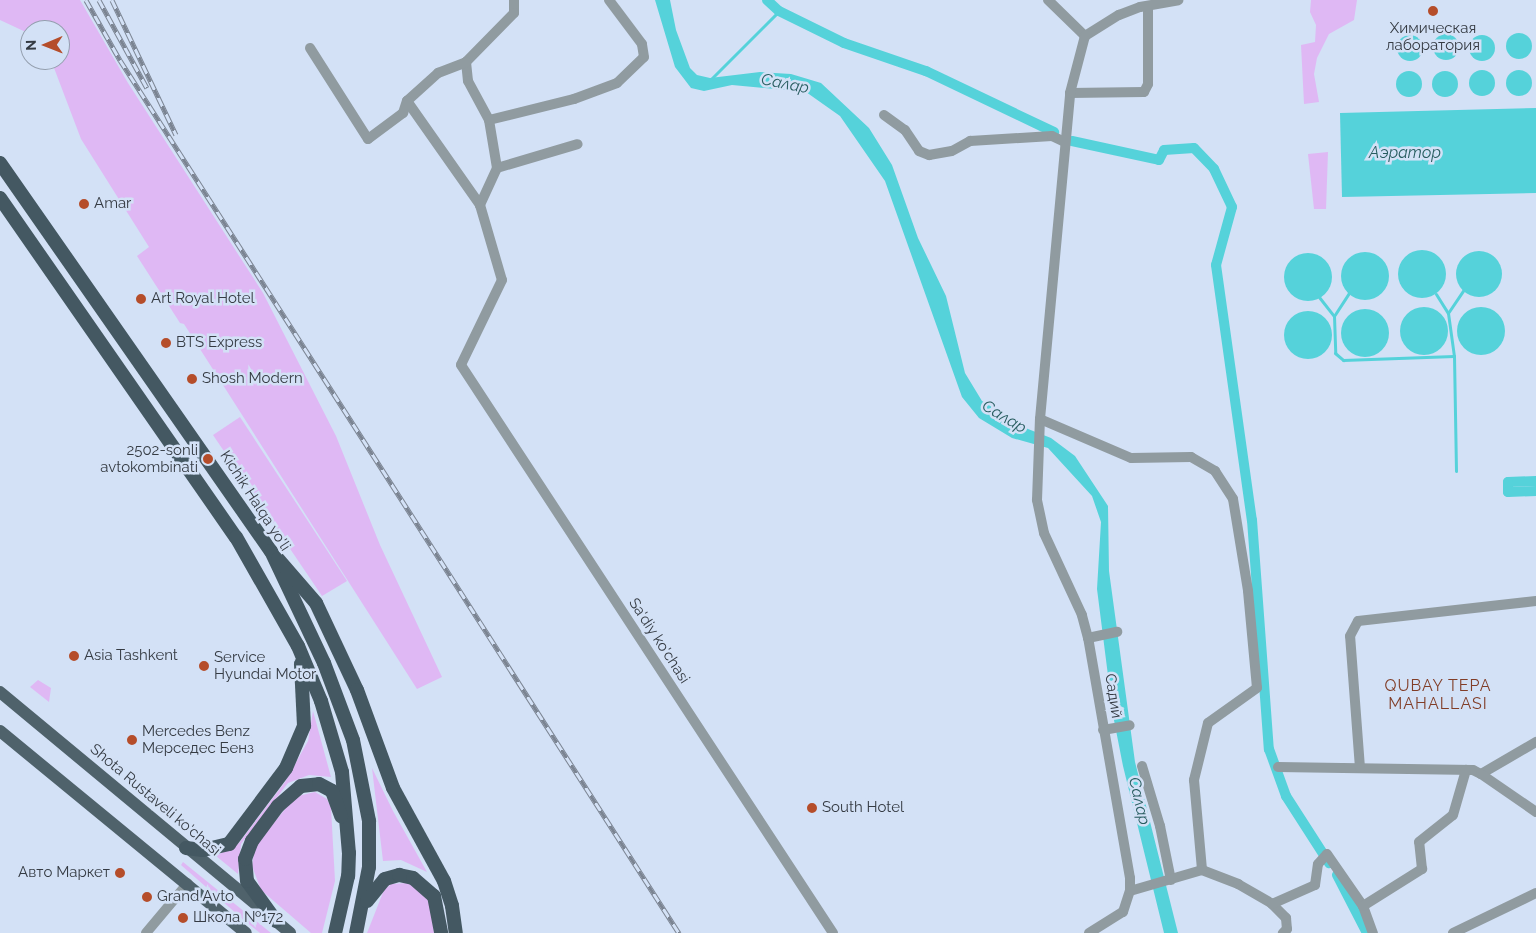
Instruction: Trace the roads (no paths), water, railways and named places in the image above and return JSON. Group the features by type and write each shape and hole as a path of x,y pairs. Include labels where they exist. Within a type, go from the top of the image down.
{"highway":[{"name":"Kichik Halqa yo'li","path":"0,163 271,552 324,663 353,740 369,831 369,867 356,933"},
{"path":"0,198 246,552 298,646 337,746 347,814 349,853 342,904 334,933"},
{"path":"115,362 132,350"},
{"path":"271,552 316,603 357,690 393,788 444,881 452,906 456,933"},
{"path":"186,848 203,850 229,844 290,762 304,721 298,646"},
{"path":"276,921 247,881 245,859 258,831 290,793 310,784 319,784 332,792 349,853"},
{"path":"362,910 374,888 385,879 406,876 421,882 434,896 441,933"}],"main road":[{"name":"Shota Rustaveli ko'chasi","path":"0,692 290,933"},
{"path":"0,731 188,883 246,933"}],"street":[{"path":"310,48 368,139 403,112 407,101 438,73 466,62 514,13 514,0"},
{"path":"489,120 574,99 618,83 644,58 642,44 609,0"},
{"path":"1048,0 1085,36 1120,15 1178,0"},
{"path":"1070,93 1144,92 1148,84 1148,7"},
{"name":"Садий","path":"1085,36 1070,93 1040,425 1037,500 1044,533 1082,615 1088,638 1128,867 1130,891 1123,912 1089,933"},
{"path":"466,62 468,81 489,120 497,168 480,205"},
{"path":"407,101 480,205"},
{"path":"884,115 905,130 919,151 930,155 952,151 970,141 1052,136 1065,142"},
{"path":"497,168 578,144"},
{"name":"Sa'diy ko'chasi","path":"480,205 502,280 462,365 832,933"},
{"path":"1040,425 1131,458 1191,456 1215,471 1233,499 1248,591 1257,688 1208,724 1194,780 1202,870"},
{"path":"1360,768 1350,636 1354,625 1363,619 1536,601"},
{"path":"1088,638 1117,632"},
{"path":"1103,730 1130,725"},
{"path":"1481,774 1536,742"},
{"path":"1142,766 1160,826 1170,880"},
{"path":"1278,766 1466,770 1481,774 1536,812"},
{"path":"1363,906 1422,869 1419,842 1453,815 1466,770"},
{"path":"1272,904 1315,885 1318,864 1327,854 1363,906 1373,933"},
{"path":"1130,891 1202,870 1238,884 1272,904 1286,918 1287,929 1283,933"},
{"path":"146,933 188,883"},
{"path":"1453,933 1536,893"}],"water":[{"name":"Салар","path":"655,0 670,0 676,30 690,68 697,75 710,78 760,72 791,74 821,83 869,128 892,165 918,238 946,296 965,373 982,401 1028,429 1051,438 1075,456 1108,506 1109,571 1135,762 1178,933 1164,933 1123,766 1113,715 1097,589 1101,522 1092,496 1048,448 1012,438 979,418 962,397 885,181 840,116 806,92 732,85 704,91 691,88 675,67"},
{"path":"1519,33 1528,37 1532,46 1528,55 1519,59 1510,55 1506,46 1510,37"},
{"path":"1446,34 1455,38 1459,47 1455,56 1446,60 1437,56 1433,47 1437,38"},
{"path":"1410,35 1419,39 1423,48 1419,57 1410,61 1401,57 1397,48 1401,39"},
{"path":"1482,35 1491,39 1495,48 1491,57 1482,61 1473,57 1469,48 1473,39"},
{"path":"1482,70 1491,74 1495,83 1491,92 1482,96 1473,92 1469,83 1473,74"},
{"path":"1519,70 1528,74 1532,83 1528,92 1519,96 1510,92 1506,83 1510,74"},
{"path":"1409,71 1418,75 1422,84 1418,93 1409,97 1400,93 1396,84 1400,75"},
{"path":"1445,71 1454,75 1458,84 1454,93 1445,97 1436,93 1432,84 1436,75"},
{"name":"Аэратор","path":"1536,108 1536,193 1342,197 1340,113"},
{"path":"1422,250 1431,252 1439,257 1444,265 1446,274 1444,283 1439,291 1431,296 1422,298 1413,296 1405,291 1400,283 1398,274 1400,265 1405,257 1413,252"},
{"path":"1484,251 1496,257 1501,265 1501,283 1496,291 1488,296 1474,297 1462,291 1457,283 1456,269 1462,257 1470,252"},
{"path":"1365,252 1374,254 1382,259 1387,267 1389,276 1387,285 1382,293 1374,298 1365,300 1356,298 1348,293 1343,285 1341,276 1343,267 1348,259 1356,254"},
{"path":"1308,253 1317,255 1325,260 1330,268 1332,277 1330,286 1325,294 1317,299 1308,301 1299,299 1291,294 1286,286 1284,277 1286,268 1291,260 1299,255"},
{"path":"1424,307 1433,309 1441,314 1446,322 1448,331 1446,340 1441,348 1433,353 1424,355 1415,353 1407,348 1402,340 1400,331 1402,322 1407,314 1415,309"},
{"path":"1481,307 1490,309 1498,314 1503,322 1505,331 1503,340 1498,348 1490,353 1481,355 1472,353 1464,348 1459,340 1457,331 1459,322 1464,314 1472,309"},
{"path":"1365,309 1374,311 1382,316 1387,324 1389,333 1387,342 1382,350 1374,355 1365,357 1356,355 1348,350 1343,342 1341,333 1343,324 1348,316 1356,311"},
{"path":"1308,311 1317,313 1325,318 1330,326 1332,335 1330,344 1325,352 1317,357 1308,359 1299,357 1291,352 1286,344 1284,335 1286,326 1291,318 1299,313"}],"waterway":[{"name":"Салар","path":"767,0 779,11 844,43 926,71 1054,132"},
{"path":"711,79 779,11"},
{"name":"Салар","path":"1072,141 1159,160 1164,150 1194,148 1214,169 1232,207 1216,265 1252,520 1269,749 1286,796 1329,863"},
{"path":"1448,313 1463,291"},
{"path":"1334,316 1349,293"},
{"path":"1436,294 1448,313 1454,356 1456,471"},
{"path":"1319,297 1334,316 1335,353 1343,360 1454,356"},
{"path":"1536,481 1508,482 1508,492 1536,491"},
{"name":"Салар","path":"1337,875 1367,933"}],"railway":[{"path":"86,0 120,60 679,933"},
{"path":"99,0 147,88"},
{"path":"112,0 176,135"}],"place":[{"name":"Химическая лаборатория","path":"1433,11"},
{"name":"Amar","path":"84,204"},
{"name":"Art Royal Hotel","path":"141,299"},
{"name":"BTS Express","path":"166,343"},
{"name":"Shosh Modern","path":"192,379"},
{"name":"2502-sonli avtokombinati","path":"208,459"},
{"name":"Asia Tashkent","path":"74,656"},
{"name":"Service Hyundai Motor","path":"204,666"},
{"name":"Mercedes Benz Мерседес Бенз","path":"132,740"},
{"name":"South Hotel","path":"812,808"},
{"name":"Авто Маркет","path":"120,873"},
{"name":"Grand Avto","path":"147,897"},
{"name":"Школа №172","path":"183,918"}],"district":[{"name":"QUBAY TEPA MAHALLASI","path":"1438,695"}]}
